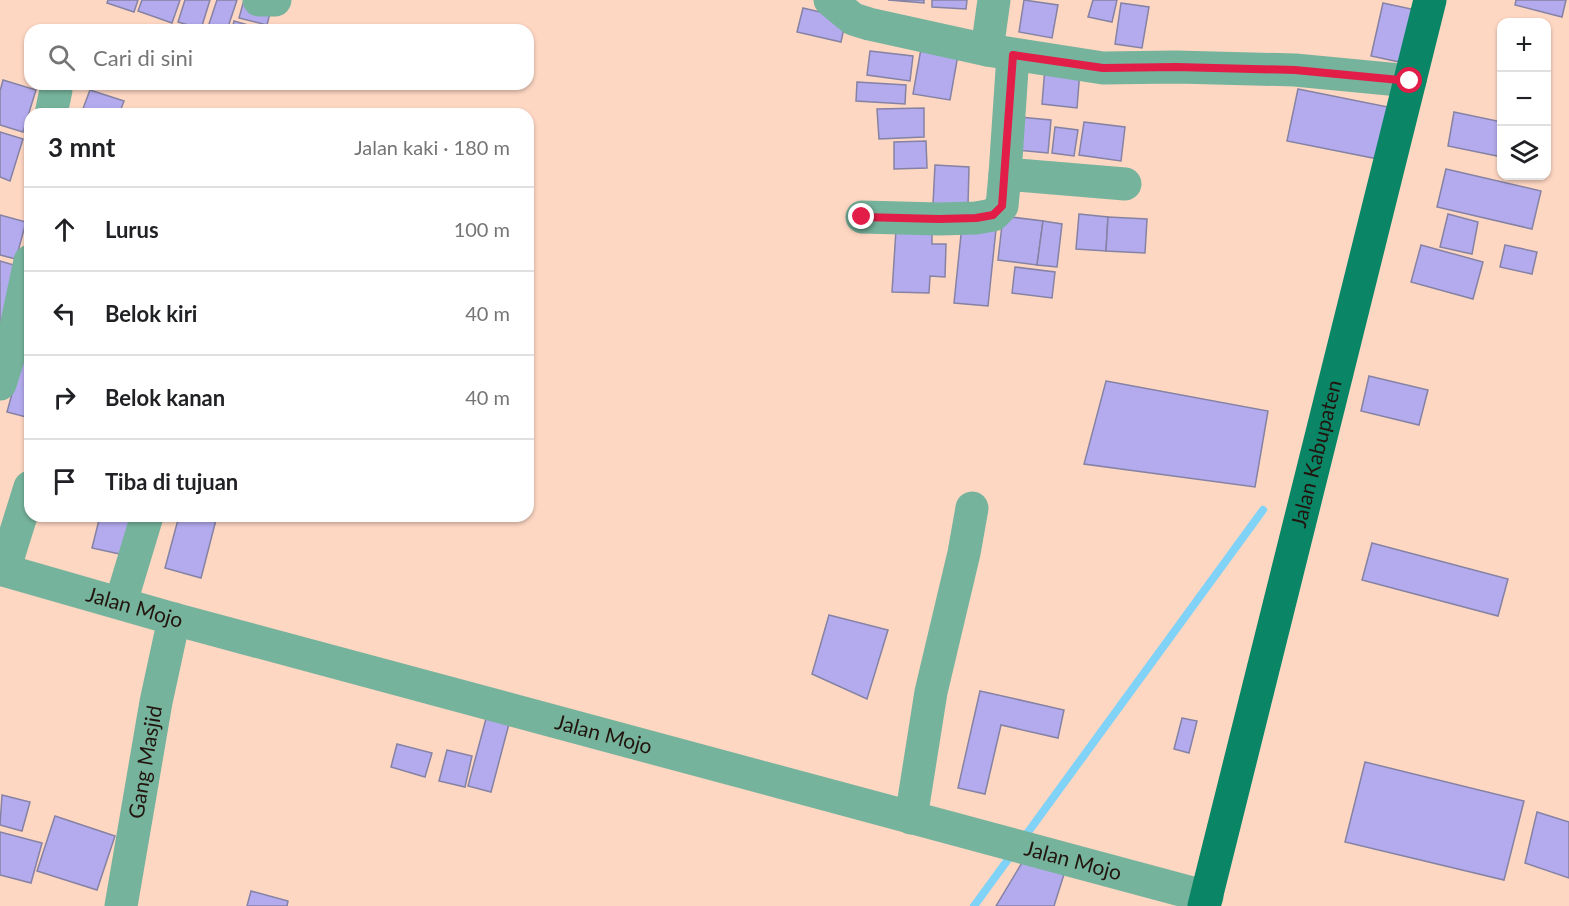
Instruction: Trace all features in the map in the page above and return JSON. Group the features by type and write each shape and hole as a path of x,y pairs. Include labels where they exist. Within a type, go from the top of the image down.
{"main road":[{"name":"Jalan Kabupaten","path":"1206,902 1430,0"}],"street":[{"path":"259,0 275,0"},
{"path":"830,0 853,19 869,24 1000,52 1103,68 1295,70 1410,81"},
{"path":"862,217 976,218 993,215 1002,206 1005,174 1000,52 994,0"},
{"path":"1005,174 1125,184"},
{"path":"10,361 24,291"},
{"path":"2,569 24,505"},
{"path":"911,818 931,692 964,553 972,507"},
{"path":"121,602 145,522"},
{"name":"Jalan Mojo","path":"2,569 174,619 1059,858 1206,902"},
{"name":"Gang Masjid","path":"121,906 156,702 174,619"}],"building":[{"path":"108,0 138,0 134,12 107,3"},
{"path":"142,0 180,0 172,23 138,11"},
{"path":"185,0 210,0 203,24 178,22"},
{"path":"217,0 237,0 229,24 209,24"},
{"path":"244,0 272,5 267,24 239,18"},
{"path":"888,0 924,0 924,3"},
{"path":"932,0 967,0 966,9 932,7"},
{"path":"1024,0 1058,5 1052,38 1019,32"},
{"path":"1093,0 1117,0 1112,22 1088,17"},
{"path":"1516,0 1566,0 1562,17 1515,5"},
{"path":"1121,3 1149,7 1142,48 1115,44"},
{"path":"1383,3 1416,10 1404,63 1371,56"},
{"path":"803,8 846,18 841,42 797,32"},
{"path":"922,43 959,49 950,100 913,94"},
{"path":"870,51 913,56 910,81 867,75"},
{"path":"1045,67 1080,70 1077,108 1042,104"},
{"path":"3,80 24,86 24,90 36,90 30,108 24,108 23,132 0,125 0,91"},
{"path":"857,82 906,85 905,104 856,101"},
{"path":"1298,89 1398,109 1388,161 1287,141"},
{"path":"90,90 124,101 121,108 83,108"},
{"path":"924,108 924,137 879,139 877,109"},
{"path":"1454,112 1497,121 1497,156 1448,146"},
{"path":"1019,117 1051,120 1048,153 1016,150"},
{"path":"1084,122 1125,127 1121,161 1079,155"},
{"path":"1055,127 1078,130 1074,156 1052,153"},
{"path":"0,132 23,139 10,181 0,177"},
{"path":"926,141 927,168 894,169 894,142"},
{"path":"935,165 969,167 968,205 933,204"},
{"path":"1446,169 1541,191 1532,229 1437,207"},
{"path":"1079,214 1108,217 1106,251 1076,249"},
{"path":"1448,214 1478,222 1472,254 1440,247"},
{"path":"0,215 24,221 16,259 0,255"},
{"path":"1003,216 1043,221 1037,265 998,260"},
{"path":"1108,217 1147,219 1145,253 1106,251"},
{"path":"1043,221 1062,224 1057,267 1037,265"},
{"path":"962,225 996,229 988,306 954,303"},
{"path":"896,230 932,232 932,244 946,244 945,277 930,276 929,293 892,292"},
{"path":"1421,245 1483,262 1473,299 1411,282"},
{"path":"1505,245 1537,252 1532,274 1500,267"},
{"path":"0,261 24,268 0,335"},
{"path":"1015,267 1055,272 1052,298 1012,293"},
{"path":"22,357 24,358 24,416 7,412"},
{"path":"1369,376 1428,390 1419,425 1361,411"},
{"path":"1106,381 1268,411 1255,487 1084,464"},
{"path":"98,522 137,522 129,556 92,548"},
{"path":"177,522 215,522 201,578 165,568"},
{"path":"1372,543 1508,579 1498,616 1362,580"},
{"path":"829,615 888,630 867,699 812,674"},
{"path":"980,691 1064,710 1058,738 1001,725 985,794 958,788"},
{"path":"487,715 510,720 491,792 468,786"},
{"path":"1182,718 1197,721 1189,753 1174,749"},
{"path":"397,744 432,753 425,777 391,767"},
{"path":"447,750 472,756 465,787 439,781"},
{"path":"1365,762 1524,801 1504,880 1345,842"},
{"path":"2,795 30,802 22,831 0,825"},
{"path":"1537,812 1569,822 1569,878 1525,863"},
{"path":"55,816 115,836 97,890 37,871"},
{"path":"0,832 42,843 31,883 0,875"},
{"path":"1026,856 1066,868 1054,906 996,906"},
{"path":"251,891 288,901 287,906 247,906"}],"waterway":[{"path":"1023,839 1263,510"},
{"path":"974,906 1012,854"}],"route":[{"path":"862,217 976,218 993,215 1002,206 1013,55 1103,68 1295,70 1410,81"}]}
